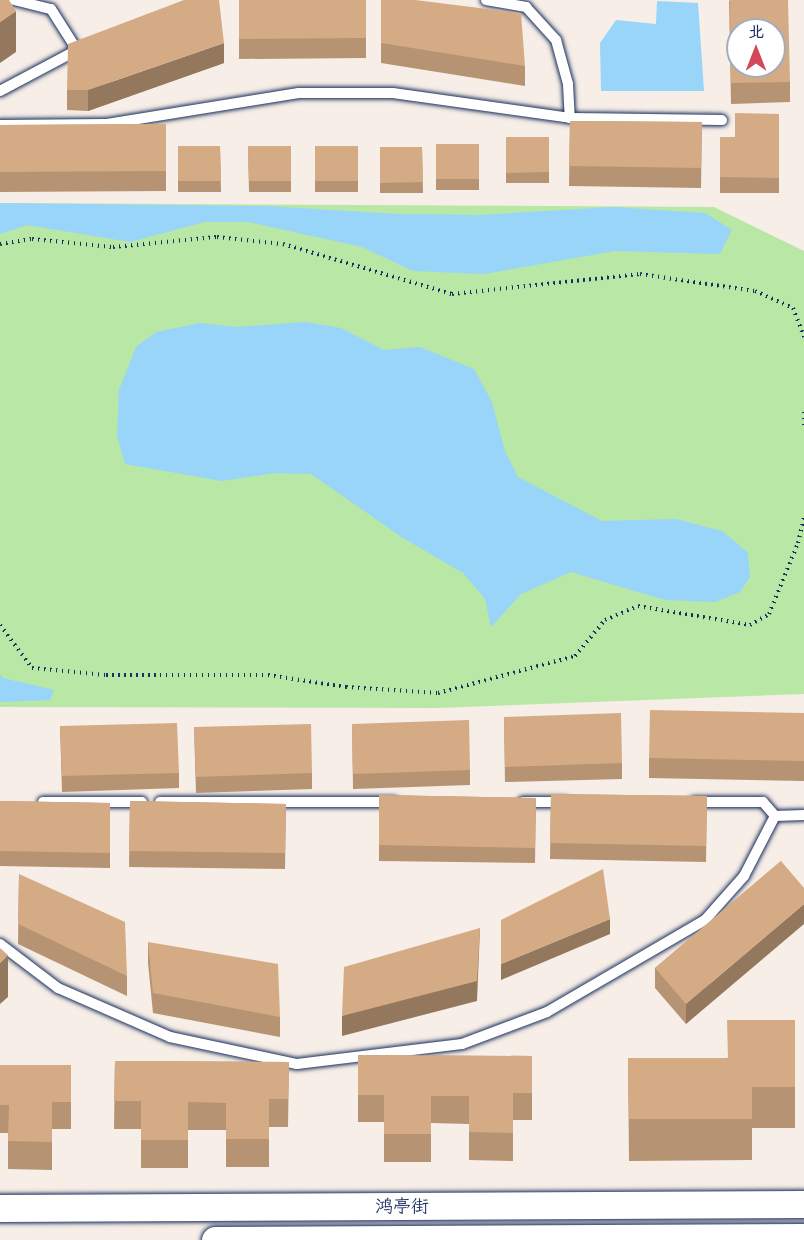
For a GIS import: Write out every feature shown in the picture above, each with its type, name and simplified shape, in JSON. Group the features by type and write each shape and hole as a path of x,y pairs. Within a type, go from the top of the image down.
{"street":[{"name":"鸿亭街","path":"0,1208 804,1204"},
{"name":"鸿亭街","path":"215,1240 804,1237"}],"lane":[{"path":"0,91 82,48 51,9 14,0"},
{"path":"486,0 526,7 556,40 568,84 570,118"},
{"path":"0,125 107,124 299,93 393,93 570,118 722,120"},
{"path":"36,802 405,802"},
{"path":"513,802 572,802"},
{"path":"679,802 763,802 775,816"},
{"path":"775,816 804,815"},
{"path":"0,944 58,988 181,1040 297,1064 462,1044 547,1012 705,920 744,876 775,816"}],"path":[{"path":"0,244 32,239 113,247 217,237 283,244 452,294 640,274 755,291 793,308 804,337"},
{"path":"804,412 804,428"},
{"path":"0,625 32,668 106,675 268,675 346,687 438,693 575,656 604,620 638,606 750,625 769,614 798,543 804,517"}],"green space":[{"path":"0,203 714,207 804,251 804,694 437,708 0,707"}],"water":[{"path":"657,1 698,3 704,91 601,91 600,43 616,20 656,24"},
{"path":"0,203 266,206 397,214 479,215 613,207 705,213 732,230 720,254 615,251 484,274 413,271 362,247 248,222 205,222 130,242 27,225 0,234"},
{"path":"305,322 341,328 384,350 420,347 474,369 492,402 505,451 518,477 602,521 676,519 722,531 748,553 750,577 740,592 715,602 665,600 571,572 521,594 491,627 485,599 463,573 403,538 311,474 275,473 222,481 125,464 117,436 119,390 136,347 156,332 200,323 237,327"},
{"path":"0,675 3,678 54,690 50,700 0,702"}],"building":[{"path":"0,0 9,0 16,11 0,22"},
{"path":"184,0 219,0 224,43 88,90 67,90 68,44"},
{"path":"239,0 366,0 366,38 239,39"},
{"path":"381,0 415,0 521,13 525,66 381,43"},
{"path":"730,0 788,0 790,82 731,83 731,78 786,78 786,18 730,18"},
{"path":"735,113 779,114 779,178 720,177 720,137 735,137"},
{"path":"570,121 702,122 701,168 569,166"},
{"path":"166,124 166,171 0,172 0,125"},
{"path":"506,137 549,137 549,172 506,173"},
{"path":"436,144 479,144 479,179 436,179"},
{"path":"178,146 220,146 221,181 178,181"},
{"path":"248,146 291,146 291,181 249,181"},
{"path":"315,146 358,146 358,181 315,181"},
{"path":"380,147 422,147 423,182 380,183"},
{"path":"650,710 804,713 804,761 649,758"},
{"path":"621,713 622,763 505,767 504,717"},
{"path":"469,720 470,770 353,774 352,724"},
{"path":"177,723 179,773 62,776 60,726"},
{"path":"311,724 312,773 196,777 194,727"},
{"path":"551,794 707,796 706,846 550,843"},
{"path":"379,795 536,798 535,848 379,845"},
{"path":"0,801 110,803 110,853 0,851"},
{"path":"130,801 286,804 285,853 129,851"},
{"path":"781,861 804,888 804,904 686,1004 655,968"},
{"path":"603,869 610,919 501,964 501,920"},
{"path":"19,874 125,922 127,976 18,924"},
{"path":"480,928 477,981 342,1016 344,967"},
{"path":"148,942 278,964 280,1017 153,993"},
{"path":"0,948 8,955 0,963"},
{"path":"727,1020 795,1020 795,1087 752,1087 752,1119 629,1119 628,1058 728,1058"},
{"path":"358,1055 532,1056 532,1093 513,1093 513,1133 469,1132 469,1096 431,1096 431,1134 384,1134 384,1095 358,1095"},
{"path":"115,1061 289,1062 288,1099 269,1099 269,1139 226,1139 226,1103 188,1102 188,1140 141,1140 141,1101 114,1101"},
{"path":"0,1065 71,1065 71,1102 52,1102 52,1142 8,1141 9,1105 0,1105"}]}
